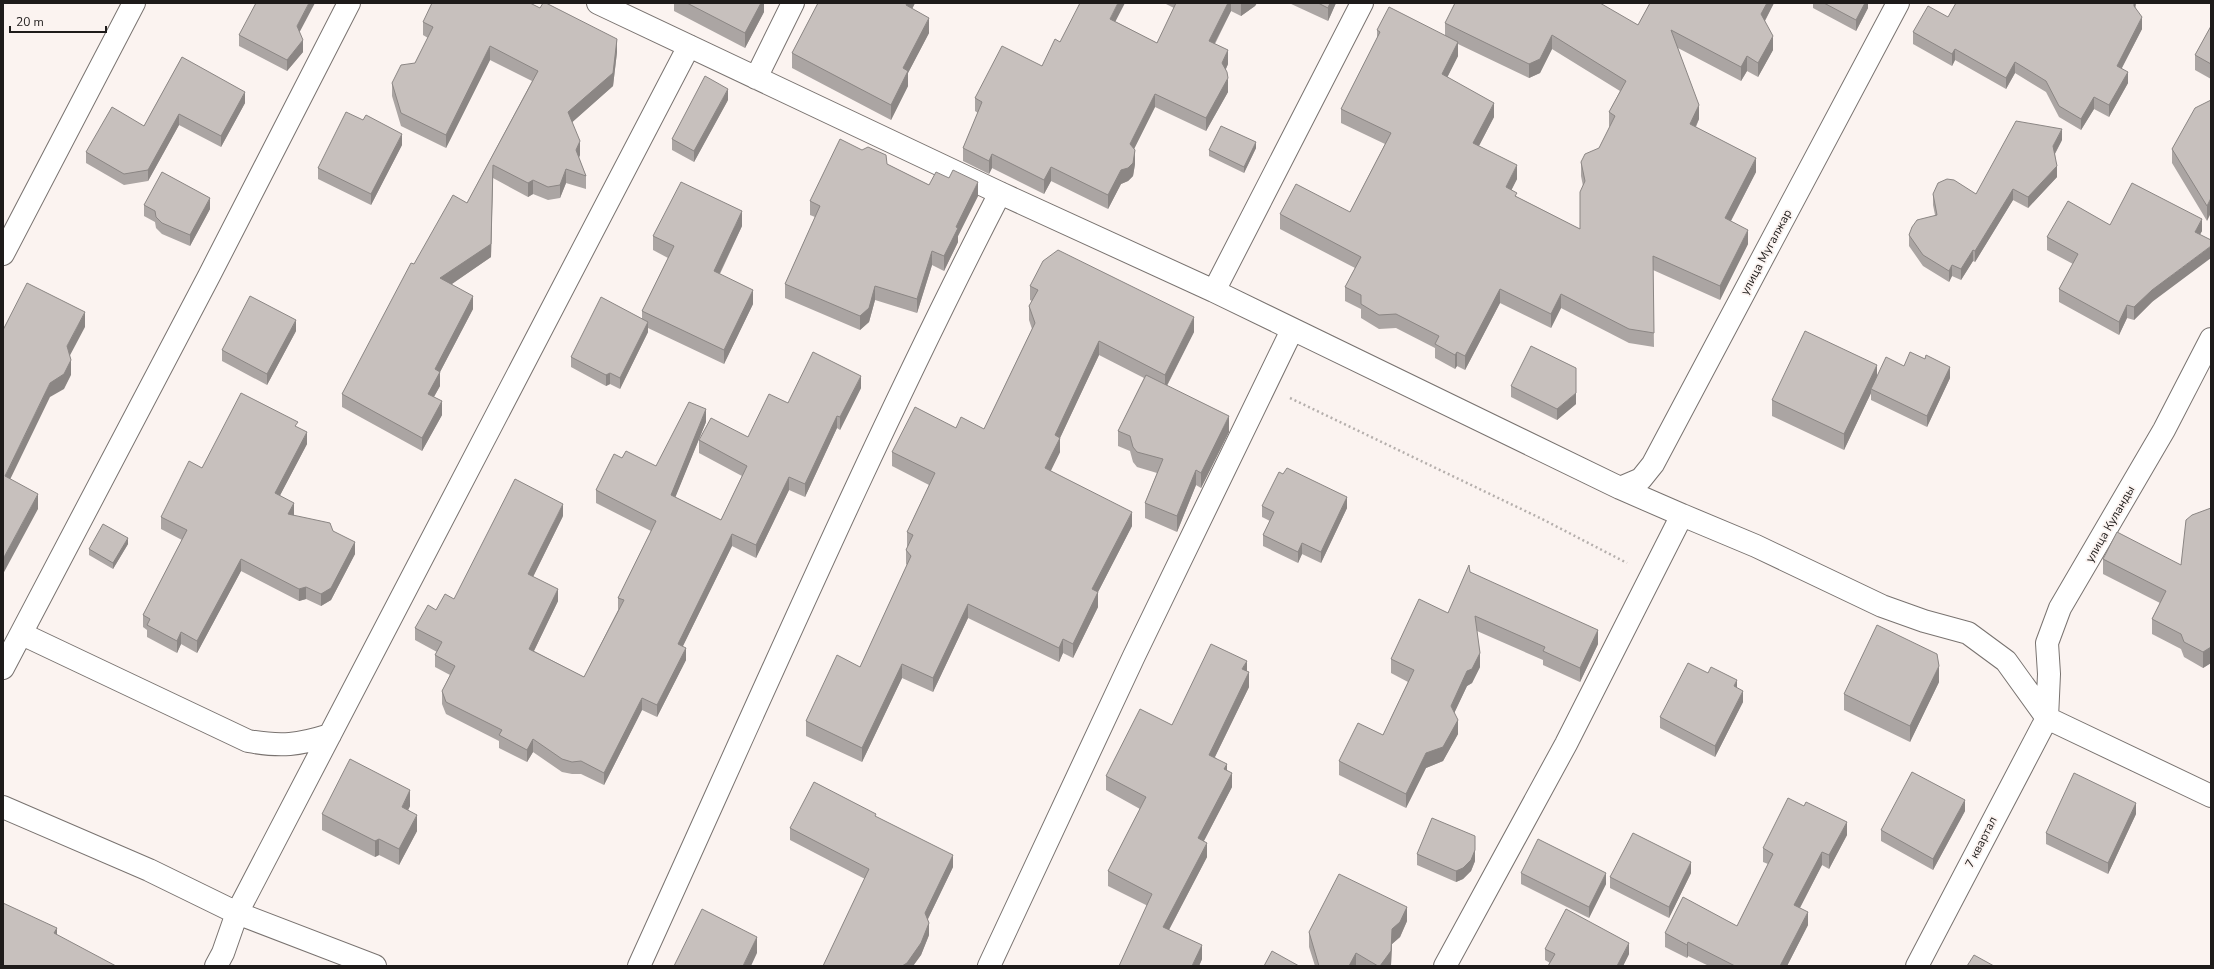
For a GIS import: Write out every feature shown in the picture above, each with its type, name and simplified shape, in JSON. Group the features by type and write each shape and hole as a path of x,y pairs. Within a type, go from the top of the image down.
{"street":[{"path":"3,254 134,3"},
{"path":"3,668 349,3"},
{"path":"598,3 1000,193 1214,291 1620,488 1682,516 1756,546 1882,606 1924,621 1968,633 2006,661 2047,718 2211,796"},
{"path":"756,78 793,3"},
{"path":"1214,291 1362,3"},
{"name":"улица Мугалжар","path":"1620,488 1641,479 1653,464 1898,3"},
{"path":"216,966 224,953 237,913 689,46"},
{"path":"639,966 879,438 950,289 1000,193"},
{"path":"989,966 1027,880 1292,330"},
{"name":"улица Куланды","path":"2047,718 2049,674 2047,643 2060,608 2164,430 2211,339"},
{"path":"1444,966 1566,744 1650,576 1682,516"},
{"path":"22,634 248,741 276,746 290,745 303,744 330,735"},
{"name":"7 квартал","path":"1917,966 2047,718"},
{"path":"3,807 149,870 237,913 376,966"}],"path":[{"path":"1264,386 1581,538 1650,576"}],"building":[{"path":"256,3 309,3 297,26 303,40 287,60 239,35"},
{"path":"432,3 530,3 540,8 543,3 546,3 617,39 613,73 568,112 580,141 576,150 586,176 566,169 560,185 548,187 533,180 528,183 493,165 491,244 440,278 473,296 435,369 440,372 428,394 442,401 422,438 342,394 411,263 414,264 453,195 467,203 538,71 490,46 446,135 401,113 392,83 401,65 415,63 433,27 423,22"},
{"path":"687,3 761,3 745,33"},
{"path":"818,3 907,3 906,5 929,18 903,68 908,71 891,105 792,53"},
{"path":"1080,3 1118,3 1110,19 1157,43 1176,3 1228,3 1209,41 1228,50 1222,63 1227,72 1228,78 1206,118 1155,94 1130,144 1135,150 1133,163 1128,168 1121,170 1108,195 1051,167 1044,180 992,154 989,161 963,148 982,102 975,98 1002,46 1042,66 1055,39 1060,42"},
{"path":"1318,3 1330,3 1328,8"},
{"path":"1455,3 1600,3 1638,25 1650,3 1767,3 1761,14 1773,36 1758,63 1747,56 1741,67 1671,30 1699,105 1690,124 1756,158 1725,218 1748,230 1720,286 1653,256 1654,333 1629,329 1561,294 1551,314 1500,289 1465,356 1457,352 1455,355 1435,344 1439,336 1396,314 1379,315 1361,304 1361,295 1345,287 1361,257 1280,214 1296,184 1350,212 1391,133 1341,109 1380,32 1377,30 1389,7 1458,42 1442,74 1494,103 1473,143 1517,165 1506,187 1517,193 1515,196 1580,229 1580,192 1585,181 1581,162 1585,154 1599,148 1615,116 1609,112 1626,81 1552,35 1540,59 1529,64 1445,23"},
{"path":"1824,3 1865,3 1856,20"},
{"path":"1956,3 2134,3 2134,6 2142,17 2117,66 2128,72 2109,105 2094,97 2081,119 2059,106 2046,81 2015,62 2006,78 1955,49 1952,54 1913,32 1928,6 1948,17"},
{"path":"2211,26 2211,64 2195,55"},
{"path":"182,57 245,92 221,136 179,114 148,170 124,174 86,152 112,107 144,126"},
{"path":"705,76 728,89 694,151 672,139"},
{"path":"2211,100 2211,198 2207,206 2172,149 2195,108"},
{"path":"346,112 363,120 366,115 402,134 371,194 318,168"},
{"path":"2016,121 2062,129 2053,146 2057,166 2028,197 2013,189 1975,251 1973,250 1961,269 1952,265 1949,271 1923,255 1909,235 1912,227 1917,220 1937,215 1933,194 1938,183 1947,179 1954,180 1976,194"},
{"path":"1221,126 1256,142 1244,167 1209,150"},
{"path":"840,139 862,150 868,147 886,155 887,164 929,185 936,172 949,178 953,170 978,182 956,227 958,228 944,256 932,251 917,299 875,286 869,308 860,316 785,284 820,206 810,201"},
{"path":"162,172 210,198 190,235 162,223 156,217 155,211 144,205"},
{"path":"681,182 742,211 714,271 753,290 724,350 642,311 674,246 653,236"},
{"path":"2132,183 2202,219 2195,232 2211,240 2211,246 2152,290 2134,307 2127,305 2119,322 2059,289 2078,254 2047,237 2068,201 2110,225"},
{"path":"1058,250 1194,317 1165,375 1099,341 1055,435 1060,438 1045,468 1132,512 1092,589 1098,592 1073,644 1063,639 1059,648 968,604 933,678 902,664 862,748 806,721 837,655 860,667 911,556 906,550 913,535 907,532 935,473 892,452 915,407 956,428 961,417 984,429 1035,323 1029,306 1038,290 1030,286 1043,261"},
{"path":"27,283 85,312 67,346 71,360 64,374 50,383 5,476 38,494 3,559 3,330"},
{"path":"250,296 296,320 267,374 222,350"},
{"path":"601,297 648,322 620,378 610,373 606,375 571,357"},
{"path":"1805,331 1877,365 1844,434 1772,400"},
{"path":"1531,346 1576,368 1576,393 1557,409 1511,386"},
{"path":"813,352 861,376 840,417 837,416 805,484 789,477 756,545 732,534 678,644 686,648 657,705 642,698 604,773 581,761 572,762 562,759 533,739 527,750 499,735 502,730 446,702 442,691 455,666 435,655 442,642 415,628 428,605 436,610 445,594 454,599 515,479 563,504 528,574 558,589 529,649 584,677 624,600 618,598 656,521 596,490 614,454 622,458 626,451 656,466 689,402 706,409 671,495 721,520 747,466 699,440 711,418 748,437 769,394 788,403"},
{"path":"1910,352 1925,359 1926,355 1950,367 1927,416 1871,389 1886,357 1904,366"},
{"path":"1146,375 1229,416 1201,473 1196,470 1177,516 1145,503 1163,459 1137,452 1133,447 1130,436 1118,431"},
{"path":"241,393 298,422 295,426 307,432 275,493 294,503 288,514 330,523 333,531 355,542 331,588 321,594 306,587 299,589 241,559 197,641 181,632 177,641 147,625 150,619 143,615 187,530 161,517 189,461 202,468"},
{"path":"1287,468 1347,497 1321,552 1302,543 1298,552 1263,535 1274,512 1262,506 1279,472 1283,474"},
{"path":"2211,508 2211,647 2203,652 2184,642 2181,634 2152,619 2166,591 2103,559 2117,532 2181,565 2186,520 2192,515"},
{"path":"103,524 128,538 113,563 89,549"},
{"path":"1469,565 1470,572 1598,630 1580,668 1543,651 1545,647 1475,616 1480,653 1472,669 1467,671 1451,706 1458,720 1443,747 1426,753 1406,794 1339,761 1358,723 1383,735 1414,670 1391,659 1419,599 1448,613"},
{"path":"1877,625 1937,654 1939,666 1910,726 1844,694"},
{"path":"1211,644 1247,661 1242,669 1249,672 1209,755 1227,764 1224,769 1232,773 1198,838 1207,843 1163,927 1202,945 1192,966 1119,966 1152,894 1108,871 1146,797 1106,776 1140,709 1172,725"},
{"path":"1688,663 1708,673 1711,667 1737,680 1734,686 1743,691 1715,746 1660,717"},
{"path":"350,759 410,790 402,807 417,815 399,849 379,839 375,841 322,814"},
{"path":"1912,772 1965,800 1933,859 1881,830"},
{"path":"2074,773 2136,803 2108,863 2046,833"},
{"path":"814,782 876,814 875,816 953,855 925,913 929,923 921,943 907,963 902,966 823,966 869,869 790,828"},
{"path":"1788,798 1804,806 1806,802 1847,822 1829,855 1822,852 1794,905 1808,912 1780,966 1735,966 1688,942 1687,945 1665,933 1683,897 1737,926 1773,854 1763,848"},
{"path":"1432,818 1475,836 1475,850 1471,860 1463,868 1456,871 1417,854"},
{"path":"1633,833 1691,862 1669,907 1610,877"},
{"path":"1538,839 1606,873 1589,907 1521,873"},
{"path":"1339,874 1407,907 1400,922 1392,929 1391,951 1380,966 1356,953 1349,966 1319,966 1309,932"},
{"path":"3,903 57,928 54,933 116,966 3,966"},
{"path":"702,909 757,937 743,966 674,966"},
{"path":"1566,909 1629,943 1617,966 1548,966 1555,954 1545,949"},
{"path":"1272,951 1299,966 1264,966"},
{"path":"1974,955 1994,966 1967,966"}]}
